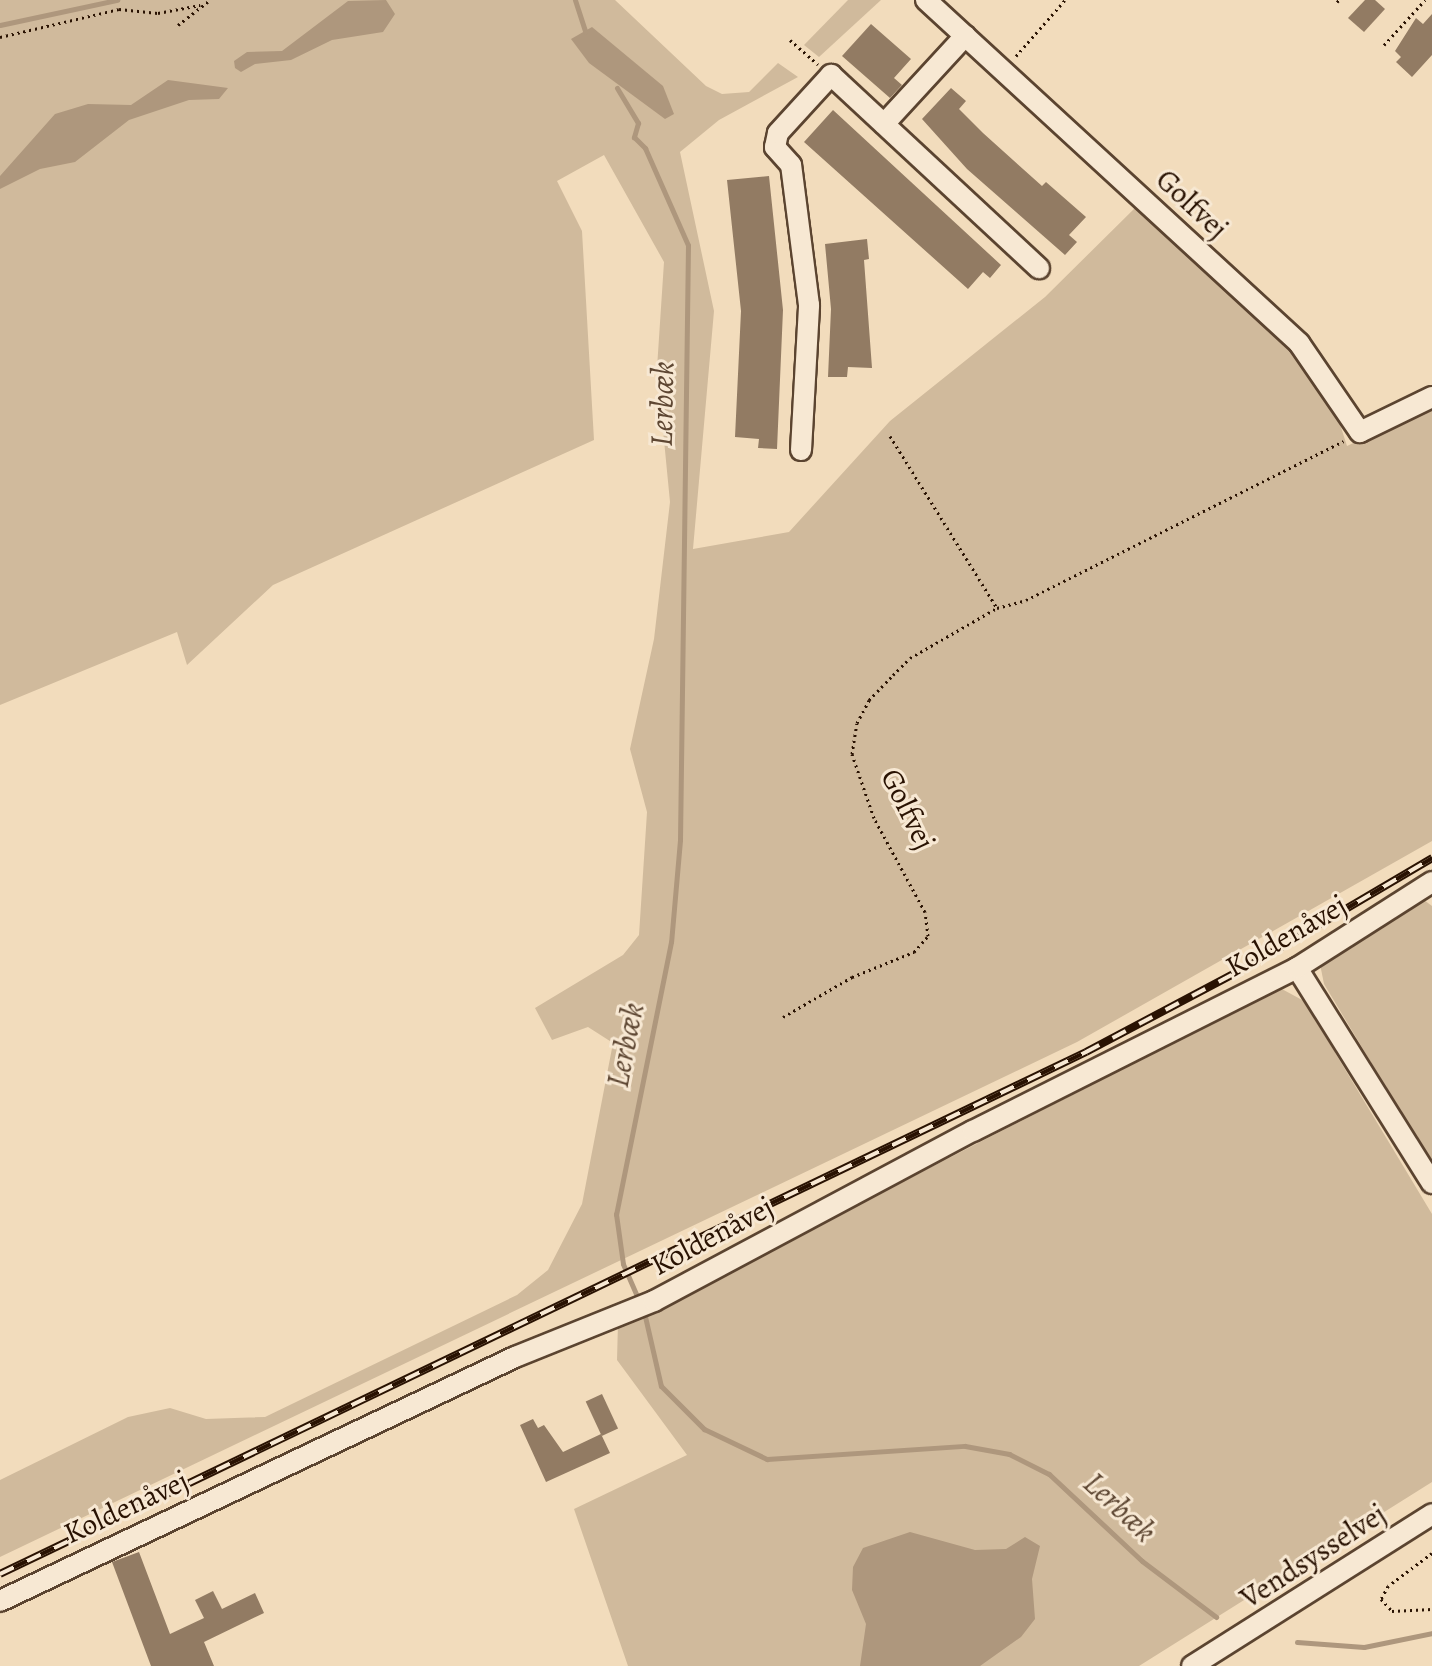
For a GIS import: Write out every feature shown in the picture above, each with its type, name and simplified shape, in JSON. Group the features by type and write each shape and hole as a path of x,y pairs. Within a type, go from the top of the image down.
{"street":[{"name":"Golfvej","path":"926,0 1299,343 1360,432"},
{"path":"884,124 965,36"},
{"path":"801,450 809,305 791,165 775,147 778,133 831,75 1039,268"},
{"path":"1360,432 1432,397"},
{"name":"Koldenåvej","path":"0,1601 515,1357 654,1301 973,1131 1297,968 1432,882"},
{"path":"1297,968 1432,1183"},
{"name":"Vendsysselvej","path":"1203,1666 1432,1514"},
{"name":"Vendsysselvej","path":"1192,1666 1226,1648"}],"path":[{"path":"178,25 210,0"},
{"path":"1003,70 1065,0"},
{"path":"1384,45 1425,0"},
{"path":"0,37 119,9 158,13 200,5"},
{"path":"790,40 831,75"},
{"name":"Golfvej","path":"783,1017 852,977 914,952 928,936 925,912 859,784 852,754 857,723 869,700 910,658 997,608 1026,600 1360,432"},
{"path":"890,436 997,608"},
{"path":"1432,1553 1388,1586 1381,1599 1392,1611 1432,1609"}],"shaded area":[{"path":"0,0 615,0 706,86 722,94 749,92 778,63 798,77 719,120 680,152 714,311 693,549 789,532 890,421 1045,297 1137,206 1293,348 1337,415 1347,446 1432,406 1432,841 1077,1042 0,1557 0,1480 128,1417 170,1408 206,1419 265,1417 517,1295 548,1270 582,1204 613,1043 588,1027 552,1040 535,1008 623,955 639,935 647,812 630,749 654,639 670,502 657,368 664,262 604,155 557,181 582,231 594,440 273,585 187,665 177,632 0,705"},
{"path":"386,0 395,14 383,32 332,40 291,60 255,64 241,72 235,68 234,61 247,52 282,51 348,1"},
{"path":"848,0 881,0 819,57 804,45"},
{"path":"592,27 663,86 674,114 665,119 589,63 571,39"},
{"path":"168,80 228,88 219,99 189,100 129,120 75,162 40,169 0,189 0,176 55,114 88,104 131,105"},
{"path":"1424,900 1432,906 1432,1164 1324,984 1320,964"},
{"path":"1280,988 1304,1001 1432,1214 1432,1482 1139,1666 628,1666 574,1509 687,1455 617,1360 618,1323 663,1305"},
{"path":"910,1532 975,1550 1006,1549 1025,1537 1040,1546 1032,1579 1035,1619 1021,1637 980,1666 860,1666 866,1624 852,1590 853,1567 863,1548"}],"building":[{"path":"1365,0 1375,0 1385,9 1364,32 1348,18"},
{"path":"1432,14 1432,55 1412,77 1396,62 1401,57 1395,51 1416,18 1423,24"},
{"path":"871,24 911,59 894,78 902,85 890,98 842,56"},
{"path":"951,88 966,101 959,109 983,133 1042,186 1046,182 1086,217 1069,235 1077,242 1065,255 967,169 922,119"},
{"path":"833,110 1001,265 990,278 983,272 968,289 804,142"},
{"path":"769,176 783,310 777,449 758,448 759,439 735,437 741,311 727,180"},
{"path":"867,239 869,259 864,260 872,368 848,367 847,377 828,377 831,309 825,244"},
{"path":"602,1394 618,1428 602,1436 586,1402"},
{"path":"533,1419 538,1428 544,1425 563,1452 601,1434 610,1453 546,1482 520,1425"},
{"path":"139,1552 170,1634 204,1618 195,1600 213,1591 222,1609 255,1593 264,1613 204,1642 214,1666 151,1666 112,1562"}],"waterway":[{"path":"0,25 117,0"},
{"name":"Lerbæk","path":"575,0 585,31"},
{"name":"Lerbæk","path":"617,88 638,123 634,137 645,148 688,245 680,840 671,942 616,1214 623,1264 640,1303"},
{"name":"Lerbæk","path":"644,1312 661,1386 704,1429 767,1459 965,1446 1009,1454 1049,1474 1142,1561 1216,1617"},
{"path":"1297,1642 1364,1647 1432,1633"}],"railway":[{"path":"0,1574 1086,1052 1254,963 1432,858"}]}
